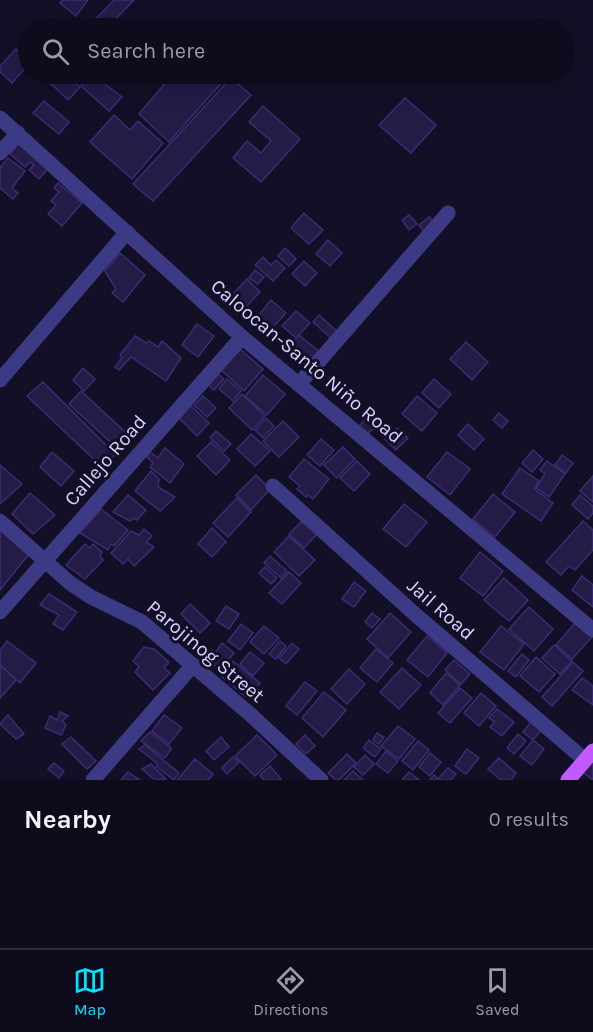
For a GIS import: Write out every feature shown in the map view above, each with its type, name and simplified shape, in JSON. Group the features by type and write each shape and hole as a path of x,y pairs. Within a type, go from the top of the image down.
{"main road":[{"path":"568,780 589,755"}],"street":[{"name":"Caloocan-Santo Niño Road","path":"0,118 243,337 593,630"},
{"path":"0,153 18,133"},
{"path":"299,384 448,213"},
{"path":"0,380 127,232"},
{"name":"Callejo Road","path":"0,612 243,337"},
{"name":"Jail Road","path":"273,486 417,616 589,755"},
{"name":"Parojinog Street","path":"0,521 70,583 91,597 142,622 321,780"},
{"path":"93,780 193,665"}],"building":[{"path":"63,0 88,0 76,16 60,3"},
{"path":"114,0 134,0 117,18 97,18"},
{"path":"16,49 18,51 18,76 12,83 0,72 0,66"},
{"path":"51,84 77,84 80,87 68,100"},
{"path":"83,84 105,84 122,97 109,111 81,86"},
{"path":"164,84 221,84 169,142 139,114"},
{"path":"225,84 238,84 251,95 153,201 133,184"},
{"path":"405,98 436,125 411,153 379,125"},
{"path":"44,101 69,122 59,134 33,113"},
{"path":"263,106 300,139 261,182 233,158 247,141 261,153 271,141 249,122"},
{"path":"114,115 130,130 138,121 163,143 132,179 90,142"},
{"path":"21,141 50,166 39,179 29,170 34,165 30,162 25,167 10,154"},
{"path":"8,158 25,171 12,188 18,193 13,199 0,188 0,168"},
{"path":"58,183 82,203 62,226 48,214 56,205 51,201 59,192 54,188"},
{"path":"304,213 323,230 309,244 291,228"},
{"path":"409,215 417,224 409,230 402,220"},
{"path":"429,217 436,225 426,234 419,225"},
{"path":"328,240 342,253 330,266 316,254"},
{"path":"285,248 296,259 289,266 278,256"},
{"path":"120,253 145,275 123,302 112,293 116,289 105,271"},
{"path":"263,257 271,265 276,260 285,268 273,281 255,265"},
{"path":"304,261 317,273 305,286 292,274"},
{"path":"255,270 264,277 258,284 249,278"},
{"path":"247,279 260,292 245,308 232,295"},
{"path":"271,300 286,313 272,328 258,316"},
{"path":"296,311 310,323 296,338 282,326"},
{"path":"319,315 340,334 334,341 313,322"},
{"path":"197,324 214,336 198,357 182,345"},
{"path":"299,335 321,353 308,368 286,349"},
{"path":"135,336 158,347 162,341 181,358 166,381 131,357 119,370 115,367 122,358 120,355"},
{"path":"466,342 488,362 472,380 450,359"},
{"path":"240,349 263,369 244,391 221,370"},
{"path":"83,368 95,379 84,391 73,380"},
{"path":"217,373 224,379 214,390 207,384"},
{"path":"263,375 285,394 267,415 245,396"},
{"path":"227,379 241,391 233,401 219,389"},
{"path":"434,379 451,394 439,408 422,393"},
{"path":"43,382 115,454 103,468 27,396"},
{"path":"81,391 133,439 121,452 69,404"},
{"path":"242,394 265,416 252,430 229,408"},
{"path":"203,396 216,408 207,417 194,405"},
{"path":"417,396 437,413 422,431 402,414"},
{"path":"190,405 209,423 197,436 178,417"},
{"path":"499,413 508,421 502,428 493,420"},
{"path":"368,417 377,424 367,435 359,426"},
{"path":"266,418 274,426 263,438 255,430"},
{"path":"283,421 299,437 279,457 263,441"},
{"path":"468,424 484,439 474,450 458,435"},
{"path":"397,428 408,438 396,450 385,439"},
{"path":"216,431 231,444 224,451 210,438"},
{"path":"251,434 270,451 255,466 237,449"},
{"path":"321,439 334,450 320,466 307,455"},
{"path":"211,442 230,460 216,475 197,456"},
{"path":"343,447 355,459 337,478 324,465"},
{"path":"165,448 184,464 170,483 150,467 153,463 147,457 150,452 158,458"},
{"path":"533,450 543,459 532,472 522,463"},
{"path":"52,452 74,471 61,486 40,467"},
{"path":"447,452 470,469 450,495 427,477"},
{"path":"562,455 573,463 566,473 555,465"},
{"path":"304,459 329,479 313,499 308,495 306,497 297,489 300,486 289,477"},
{"path":"357,461 370,474 354,491 340,478"},
{"path":"547,461 565,474 549,497 536,488 545,474 540,470"},
{"path":"0,465 22,484 0,504"},
{"path":"520,468 539,481 534,489 553,503 541,521 502,494"},
{"path":"151,471 159,479 158,487 175,497 160,511 135,491"},
{"path":"256,475 270,489 251,510 236,495"},
{"path":"593,476 593,502 580,491"},
{"path":"30,493 55,515 33,534 12,514"},
{"path":"493,494 515,512 495,537 473,519"},
{"path":"128,495 146,510 137,520 133,518 130,521 113,512"},
{"path":"580,495 593,506 593,513 588,519 572,505"},
{"path":"237,498 251,512 228,537 213,523"},
{"path":"404,504 427,522 406,547 383,529"},
{"path":"101,509 128,530 114,546 111,544 108,550 80,533"},
{"path":"303,520 318,533 304,548 289,534"},
{"path":"583,521 593,530 593,550 575,570 569,566 561,575 546,562"},
{"path":"0,528 29,554 0,590"},
{"path":"212,528 226,542 212,557 198,544"},
{"path":"144,529 152,536 146,542 154,547 134,566 128,559 123,564 111,553 131,531 139,535"},
{"path":"289,536 315,560 299,576 274,552"},
{"path":"85,544 90,548 93,544 102,552 100,556 103,560 85,579 66,565"},
{"path":"480,552 503,571 483,596 460,578"},
{"path":"270,556 287,571 281,578 264,563"},
{"path":"265,567 277,578 271,584 259,573"},
{"path":"289,572 301,583 282,604 269,593"},
{"path":"582,576 593,585 593,607 572,590"},
{"path":"504,578 528,600 509,621 484,600"},
{"path":"354,582 366,591 354,607 342,599"},
{"path":"49,594 77,612 63,630 53,624 59,615 40,605"},
{"path":"190,604 210,623 200,633 181,614"},
{"path":"226,606 239,614 229,629 216,621"},
{"path":"529,607 553,629 534,651 509,629"},
{"path":"372,613 380,619 372,628 365,622"},
{"path":"390,613 411,632 388,658 367,639"},
{"path":"575,623 592,637 572,659 556,645"},
{"path":"241,624 253,633 240,650 228,641"},
{"path":"264,626 279,638 264,654 250,642"},
{"path":"501,626 524,644 504,670 480,652"},
{"path":"427,636 447,653 428,677 407,660"},
{"path":"7,641 36,663 20,683 0,665 0,651"},
{"path":"280,641 286,646 276,659 269,654"},
{"path":"222,643 234,653 220,670 209,661"},
{"path":"292,643 299,649 286,664 279,658"},
{"path":"554,645 572,661 560,674 542,658"},
{"path":"144,647 154,649 169,662 164,668 170,673 153,690 135,672 139,667 133,661"},
{"path":"376,649 393,663 377,682 360,668"},
{"path":"250,652 264,663 253,676 240,664"},
{"path":"522,654 529,660 516,677 508,671"},
{"path":"536,657 555,674 539,692 520,676"},
{"path":"454,660 470,674 461,684 445,670"},
{"path":"233,661 260,683 247,698 221,676"},
{"path":"573,662 583,671 552,706 542,697"},
{"path":"0,665 16,680 0,698"},
{"path":"402,668 421,685 399,709 380,692"},
{"path":"349,669 365,684 347,704 331,689"},
{"path":"446,673 460,685 443,705 430,693"},
{"path":"582,678 593,686 593,705 572,690"},
{"path":"305,682 317,691 297,715 286,706"},
{"path":"460,688 472,698 450,723 438,713"},
{"path":"324,692 346,710 323,737 302,718"},
{"path":"481,693 496,706 479,726 464,713"},
{"path":"497,709 514,722 502,736 490,727 495,722 489,718"},
{"path":"60,712 68,716 62,721 66,725 61,735 45,728 50,716 57,720"},
{"path":"8,715 24,734 16,739 0,724"},
{"path":"164,715 182,728 169,744 152,731"},
{"path":"533,719 544,727 533,740 523,732"},
{"path":"398,726 415,739 399,759 381,746"},
{"path":"150,732 170,747 165,758 141,741"},
{"path":"377,733 384,737 379,744 373,740"},
{"path":"518,734 526,741 514,754 507,748"},
{"path":"257,735 277,755 255,776 235,756"},
{"path":"305,735 315,746 306,754 296,744"},
{"path":"71,737 96,761 87,769 62,744"},
{"path":"221,737 229,747 214,760 206,751"},
{"path":"369,740 381,749 375,757 363,748"},
{"path":"533,740 544,749 532,765 520,756"},
{"path":"418,741 429,750 413,770 402,761"},
{"path":"145,745 179,773 174,780 139,749"},
{"path":"467,749 479,758 466,774 455,766"},
{"path":"386,751 398,761 388,773 376,764"},
{"path":"430,753 441,762 430,776 419,767"},
{"path":"347,754 356,763 339,780 336,780 328,773"},
{"path":"365,755 374,764 363,775 354,767"},
{"path":"233,757 239,762 227,774 222,768"},
{"path":"593,757 593,780 580,770"},
{"path":"499,758 516,773 511,780 501,780 488,769"},
{"path":"195,759 213,774 208,780 177,780"},
{"path":"54,763 64,771 59,778 48,769"},
{"path":"151,764 166,779 155,780 142,769"},
{"path":"270,766 281,779 264,780 260,775"},
{"path":"448,768 456,774 451,780 430,780 434,775 438,779"},
{"path":"353,771 363,780 344,780"},
{"path":"128,772 140,780 121,780"},
{"path":"409,772 419,780 402,780"}]}
